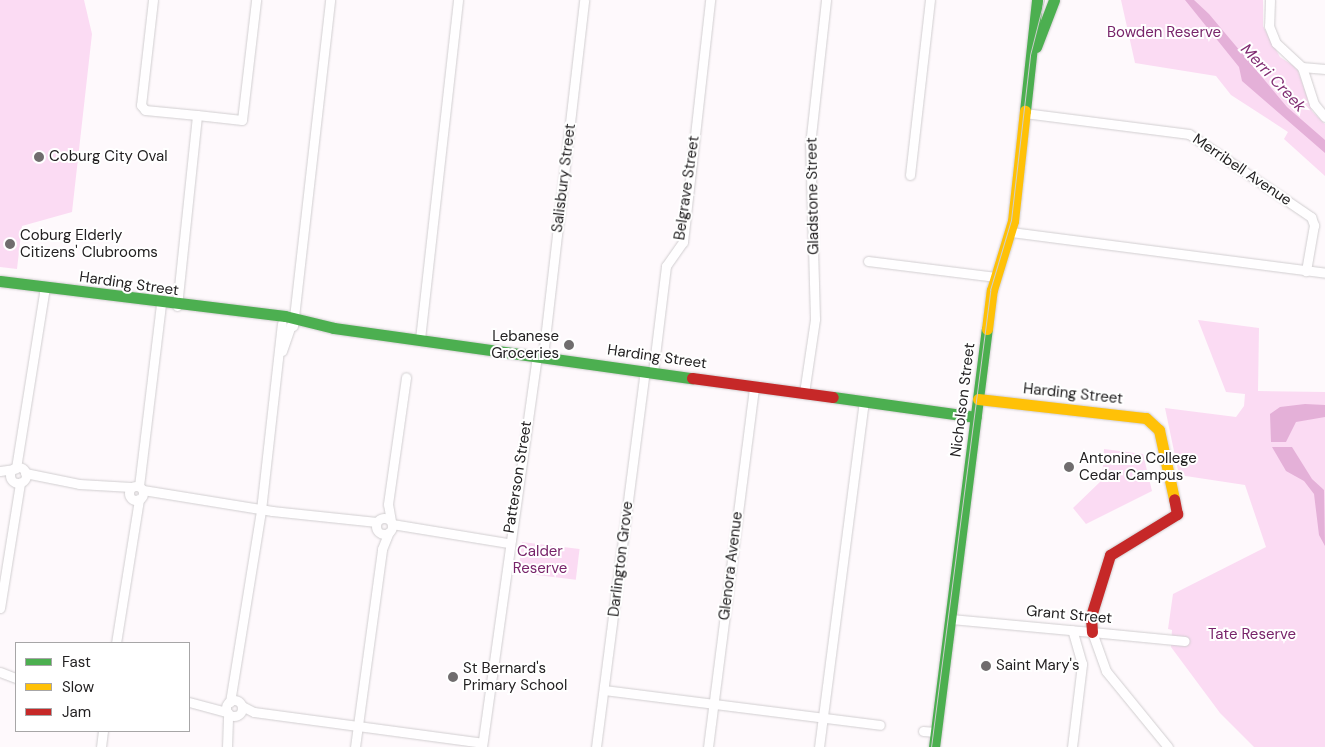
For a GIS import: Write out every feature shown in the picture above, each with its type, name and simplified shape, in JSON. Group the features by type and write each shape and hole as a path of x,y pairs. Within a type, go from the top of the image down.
{"street":[{"path":"153,0 141,105 145,110 242,120 256,0"},
{"path":"227,747 234,709 235,685 282,351 290,323 330,0"},
{"path":"420,339 458,0"},
{"name":"Salisbury Street","path":"540,356 584,0"},
{"name":"Belgrave Street","path":"649,371 666,266 683,242 710,0"},
{"name":"Gladstone Street","path":"804,393 815,312 810,145 826,0"},
{"path":"910,175 930,0"},
{"name":"Nicholson Street","path":"934,747 978,399 996,277 1011,232 1032,59 1037,0"},
{"name":"Nicholson Street","path":"1032,59 1054,0"},
{"path":"1270,0 1269,26 1276,43 1302,67 1314,104 1325,117"},
{"path":"1302,67 1325,70"},
{"name":"Merribell Avenue","path":"1025,113 1189,134 1310,217 1314,225 1306,271"},
{"path":"178,306 197,115"},
{"path":"1011,232 1325,273"},
{"path":"868,261 996,277"},
{"name":"Harding Street","path":"0,281 254,316 290,323 420,339 976,417"},
{"path":"0,608 16,496 16,480 20,470 45,287"},
{"path":"116,642 162,303"},
{"name":"Patterson Street","path":"482,745 508,543 540,356"},
{"name":"Darlington Grove","path":"596,747 649,371"},
{"path":"355,747 382,550 391,527 388,504 406,377"},
{"name":"Glenora Avenue","path":"708,747 754,386"},
{"name":"Harding Street","path":"978,399 1146,418 1159,430 1177,514 1110,555 1090,632"},
{"path":"819,747 864,401"},
{"path":"16,480 20,470"},
{"path":"0,472 20,470 43,479"},
{"path":"0,472 16,480 43,479 508,543"},
{"path":"382,550 377,526 388,504"},
{"path":"377,526 391,527"},
{"name":"Grant Street","path":"950,619 1185,641"},
{"path":"1072,630 1082,664 1072,747"},
{"path":"1090,632 1106,671 1168,747"},
{"path":"0,672 15,678"},
{"path":"0,679 15,678"},
{"path":"604,690 880,725"},
{"path":"190,702 482,745"},
{"path":"924,731 936,732"},
{"path":"101,747 103,732"}],"green space":[{"name":"Coburg City Oval","path":"0,0 84,0 92,34 72,212 22,226 17,269 0,267"},
{"name":"Bowden Reserve","path":"1121,0 1263,0 1263,26 1280,57 1297,68 1312,111 1325,124 1325,176 1284,139 1288,132 1231,95 1216,76 1135,63"},
{"name":"Tate Reserve","path":"1198,320 1259,328 1258,391 1325,392 1325,747 1254,747 1220,713 1171,647 1172,630 1168,629 1173,594 1266,547 1245,485 1179,475 1165,408 1236,417 1244,406 1245,394 1226,392"},
{"path":"1104,449 1143,454 1152,491 1086,524 1073,508 1102,480"},
{"name":"Calder Reserve","path":"522,542 580,549 576,580 518,573"}],"shaded area":[{"path":"1185,0 1194,0 1209,14 1287,107 1325,140 1325,153 1242,81 1239,67"},
{"path":"1305,404 1325,405 1325,417 1296,422 1286,442 1271,442 1270,414 1280,407"},
{"path":"1272,447 1292,447 1312,479 1324,490 1325,546 1319,535 1314,494 1304,481 1286,471"}],"tram line":[{"path":"931,747 990,290 1011,220 1030,55 1044,0"}],"traffic: fast":[{"path":"1025,111 1037,0"},
{"path":"1036,47 1054,0"},
{"path":"0,281 285,316 334,328 692,378"},
{"path":"934,747 987,329"},
{"path":"833,397 976,417"}],"traffic: slow":[{"path":"987,329 992,290 1013,221 1025,111"},
{"path":"978,399 1146,418 1159,430 1174,499"}],"traffic: jam":[{"path":"692,378 833,397"},
{"path":"1092,632 1091,616 1110,555 1177,514 1174,499"}],"place":[{"name":"Coburg City Oval","path":"39,157"},
{"name":"Coburg Elderly Citizens' Clubrooms","path":"10,244"},
{"name":"Lebanese Groceries","path":"569,345"},
{"name":"Antonine College Cedar Campus","path":"1069,467"},
{"name":"Saint Mary's","path":"986,666"},
{"name":"St Bernard's Primary School","path":"453,677"}],"water label":[{"name":"Merri Creek","path":"1273,78"}]}
